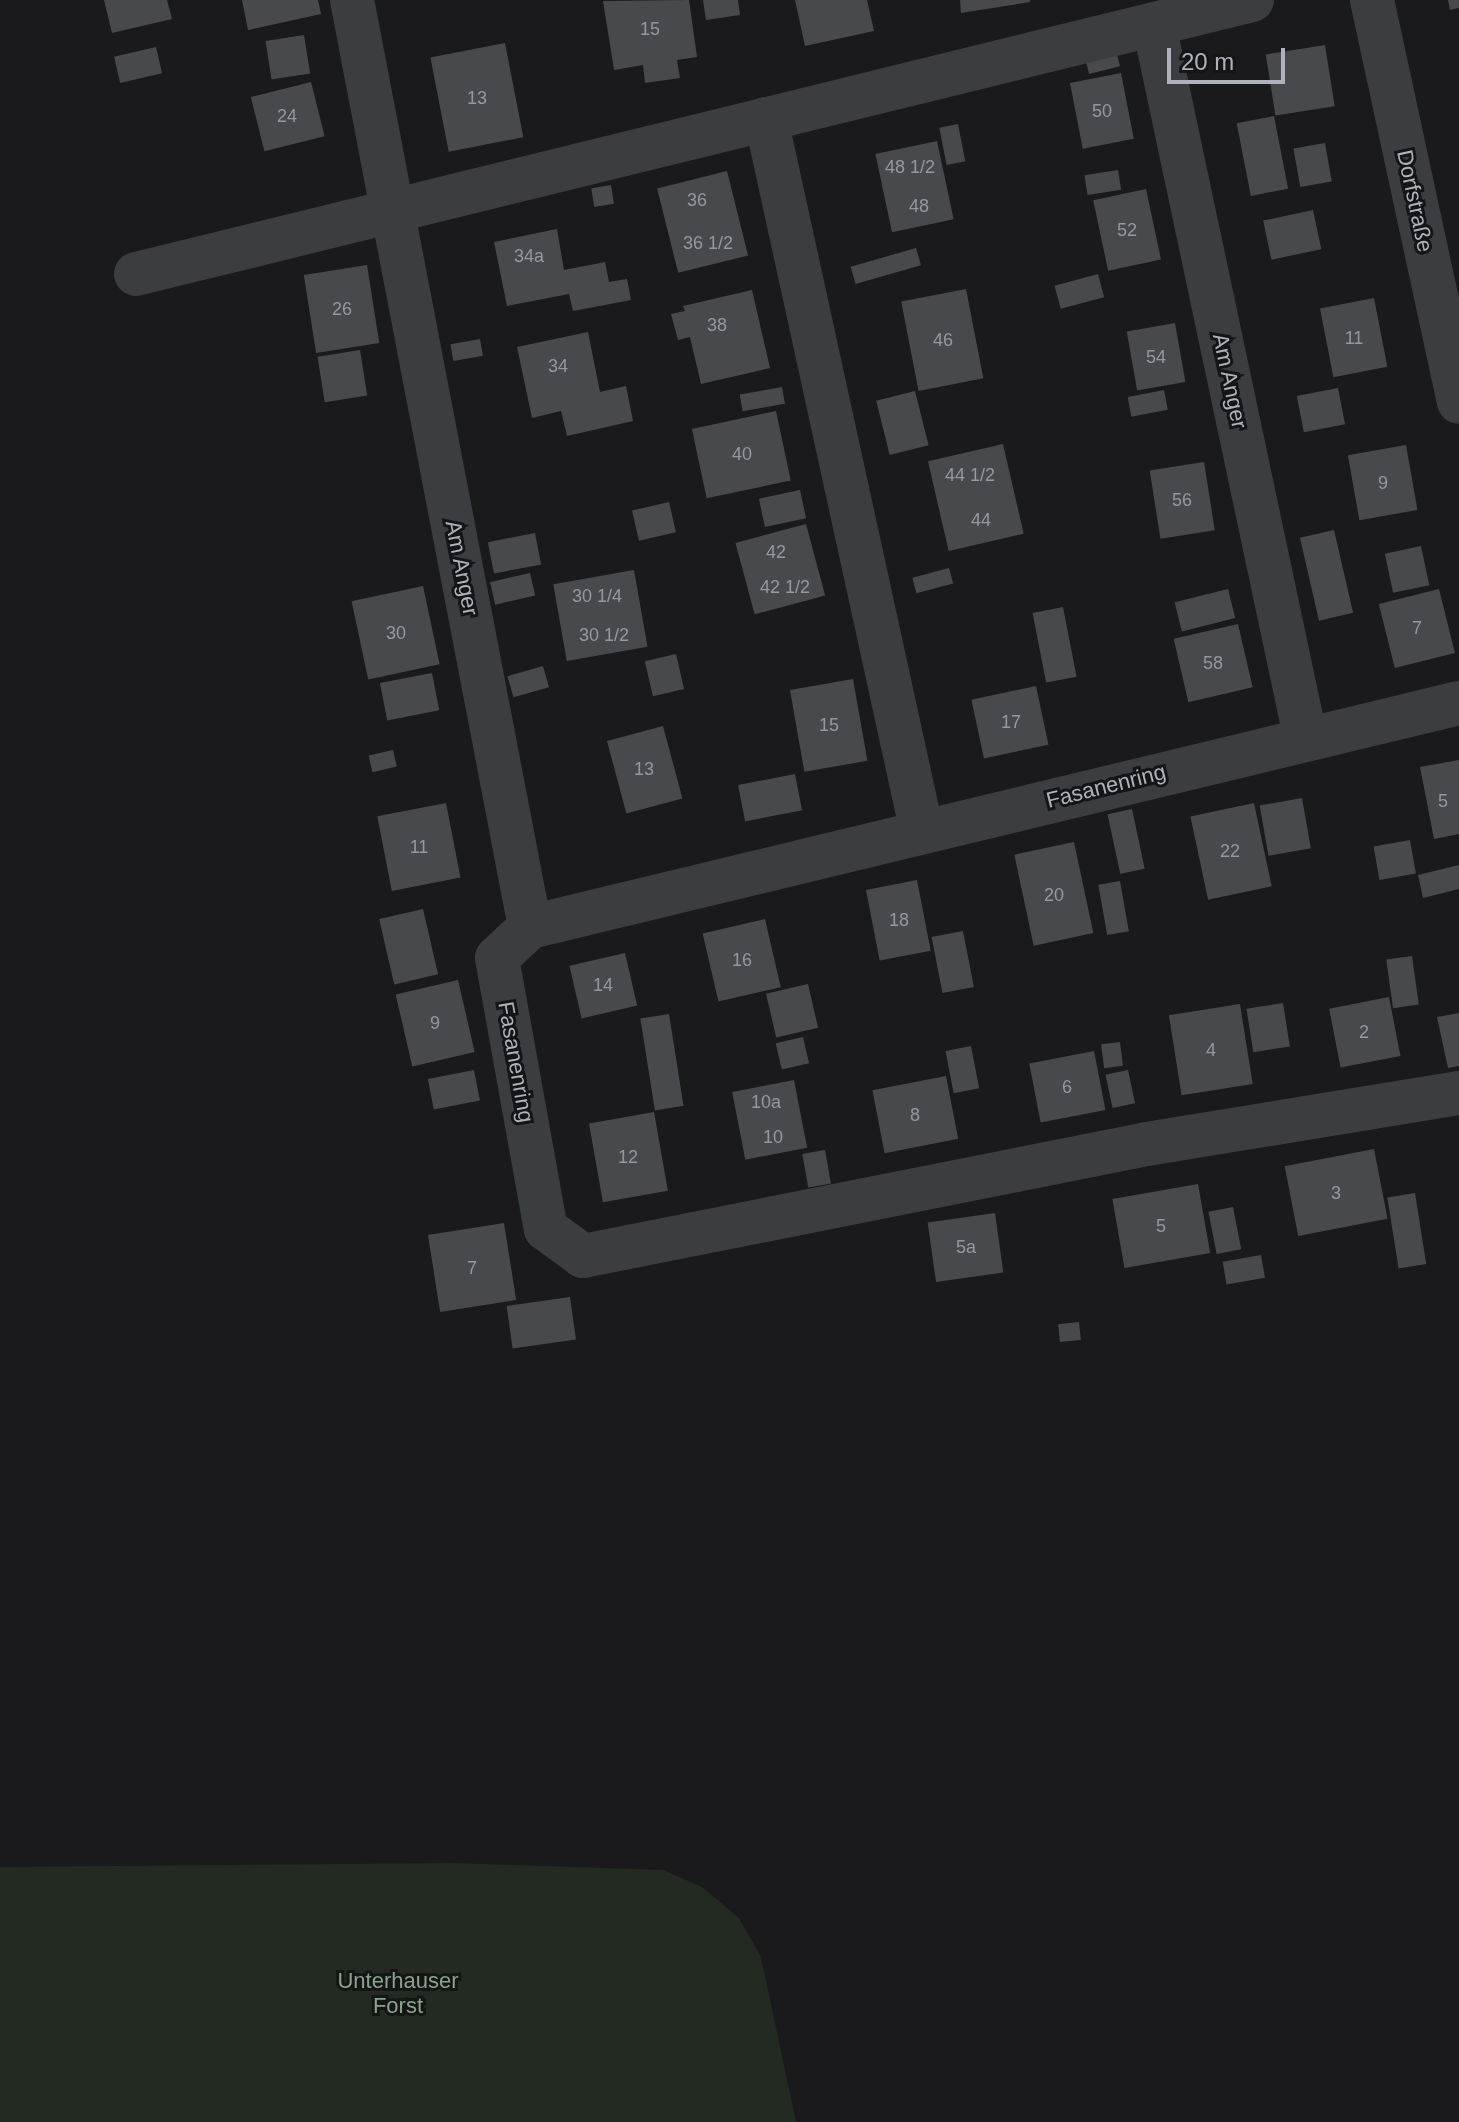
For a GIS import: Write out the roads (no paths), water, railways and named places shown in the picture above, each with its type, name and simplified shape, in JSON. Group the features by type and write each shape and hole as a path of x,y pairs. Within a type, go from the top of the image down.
{"street":[{"name":"Am Anger","path":"352,0 530,927"},
{"path":"136,274 393,208 1252,0"},
{"name":"Dorfstraße","path":"1372,0 1459,402"},
{"name":"Am Anger","path":"1154,25 1305,736"},
{"path":"766,119 922,832"},
{"name":"Fasanenring","path":"1459,703 1305,736 530,927 497,958 546,1229 583,1256 1147,1144 1459,1093"}],"park label":[{"name":"Unterhauser Forst","path":"398,1992"}]}
